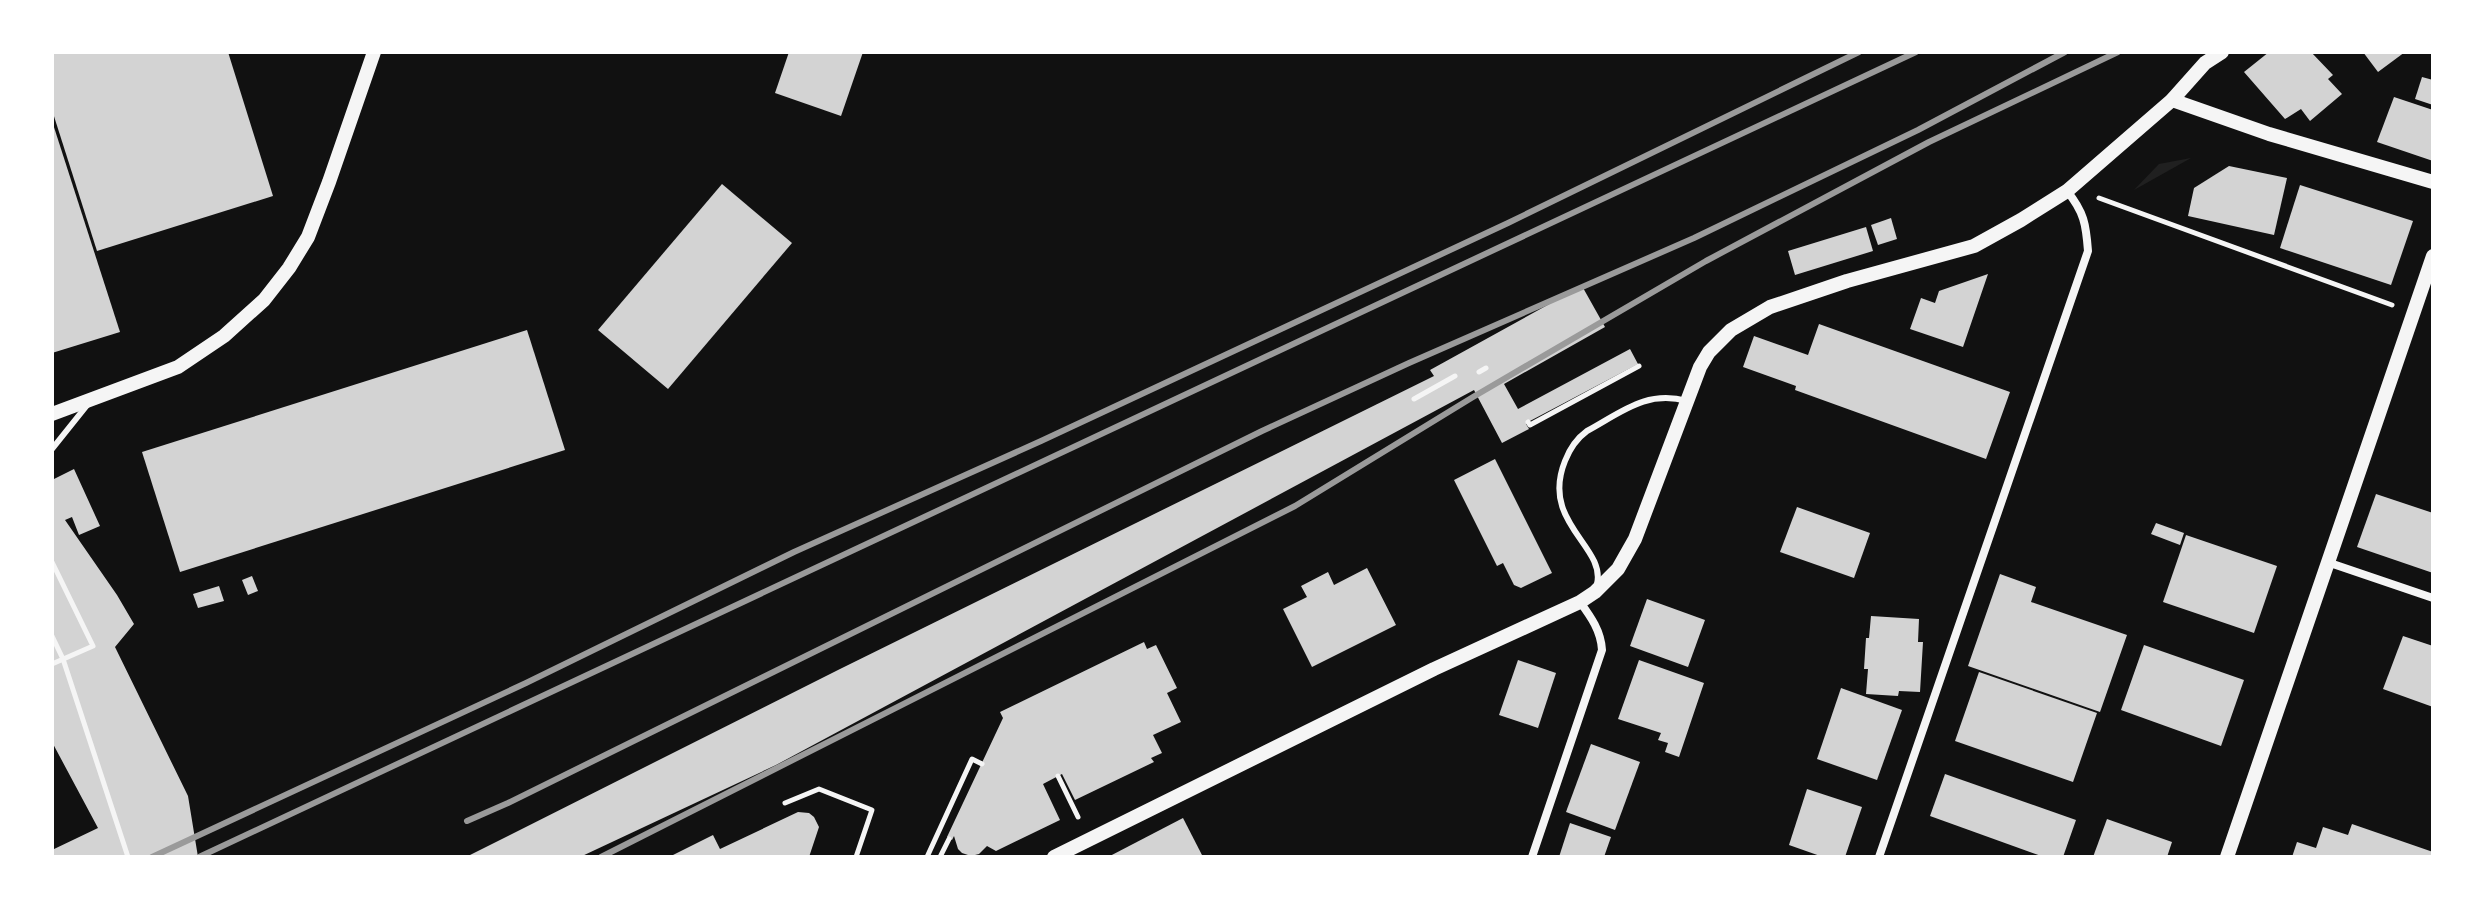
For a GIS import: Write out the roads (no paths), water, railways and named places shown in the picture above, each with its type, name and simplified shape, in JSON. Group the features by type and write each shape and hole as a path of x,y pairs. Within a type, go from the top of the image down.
{"street":[{"path":"52,414 178,367 244,320 277,285 308,237 374,52"},
{"path":"1054,857 1595,592 1618,569 1635,539 1700,367 1709,352 1731,330 1770,307 1847,281 1974,246 2021,220 2067,191 2172,100 2205,63 2222,52"},
{"path":"2172,100 2269,134 2433,182"},
{"path":"1879,857 2088,251 2086,223 2067,191"},
{"path":"2227,857 2433,256"},
{"path":"2327,562 2433,598"},
{"path":"1532,857 1602,650 1595,624 1580,602"}],"lane":[{"path":"1595,592 1597,566 1565,516 1560,500 1559,482 1570,450 1587,431 1643,401 1663,396 1687,401"},
{"path":"52,449 90,401"}],"railway":[{"path":"152,857 526,683 794,552 1041,441 1508,223 1859,52"},
{"path":"199,857 1916,52"},
{"path":"467,821 1262,431 1694,238 1918,130 2065,52"},
{"path":"601,857 1295,506 1473,397 1706,261 1929,142 2118,52"}]}
